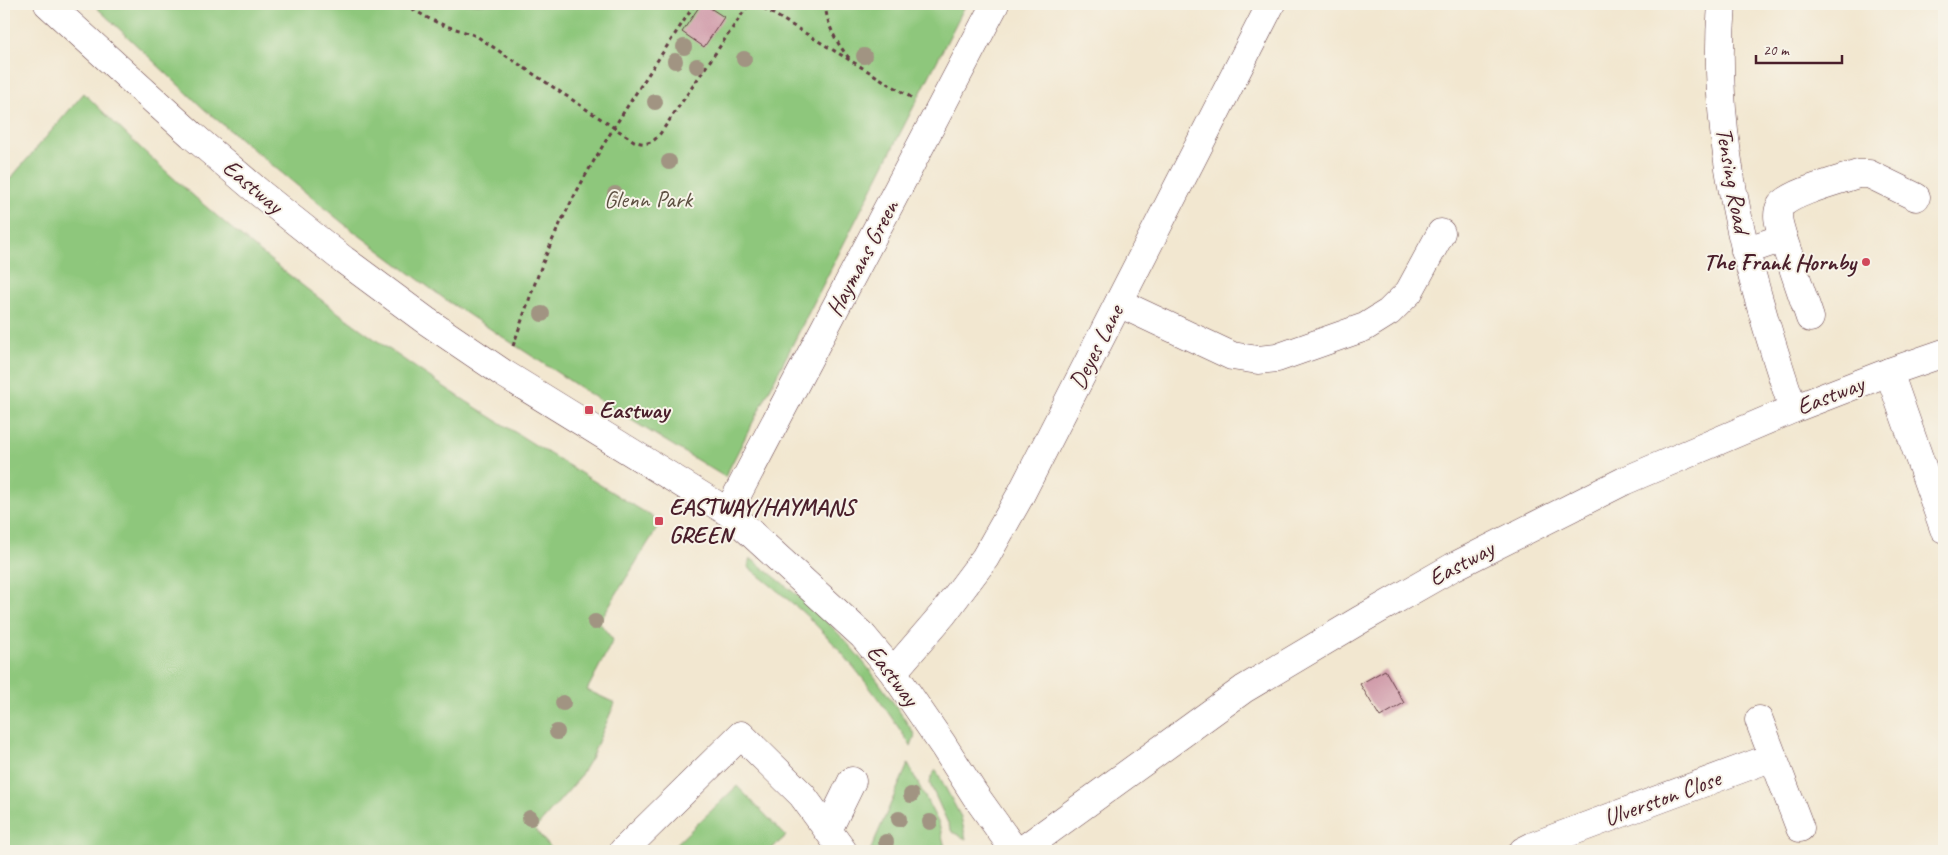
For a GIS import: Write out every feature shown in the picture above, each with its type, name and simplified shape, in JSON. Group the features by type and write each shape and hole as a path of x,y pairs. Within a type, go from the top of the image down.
{"street":[{"name":"Eastway","path":"48,4 192,135 268,200 417,315 503,373 728,512 863,636 893,672 944,745 975,795 1015,851"},
{"name":"Haymans Green","path":"728,512 995,4"},
{"name":"Deyes Lane","path":"893,672 943,614 985,558 1119,303 1271,4"},
{"name":"Tensing Road","path":"1722,4 1720,68 1722,121 1730,184 1745,251 1793,409"},
{"path":"1810,318 1783,238 1778,216 1779,209 1783,203 1799,194 1858,174 1869,174 1916,197"},
{"path":"1119,303 1232,356 1258,360 1277,358 1365,327 1389,312 1409,292 1441,233"},
{"path":"1745,251 1783,238"},
{"name":"Eastway","path":"1021,851 1244,690 1360,620 1454,567 1633,477 1793,409 1944,353"},
{"path":"1889,372 1944,529"},
{"path":"1759,720 1800,828"},
{"path":"623,851 741,735 802,796 835,840"},
{"name":"Ulverston Close","path":"1523,851 1542,842 1774,757"},
{"path":"835,840 852,781"}],"path":[{"path":"406,4 418,13 441,24 478,37 634,141 643,144 649,144 656,139 749,4"},
{"path":"503,373 536,280 562,219 614,128 695,4"},
{"path":"757,4 938,113"},
{"path":"761,6 769,4"},
{"path":"825,4 834,38 851,61"}],"green space":[{"name":"Glenn Park","path":"93,4 966,4 725,477 613,409 446,300 344,224 204,109"},
{"path":"84,93 179,183 280,268 332,308 439,383 535,445 661,522 599,622 613,640 587,690 615,703 591,758 577,781 535,829 553,851 9,851 4,847 4,186"},
{"path":"750,558 816,612 859,656 915,735 911,746 851,664 803,612 748,567"},
{"path":"908,764 939,824 946,851 870,851"},
{"path":"936,770 961,817 966,839 952,832 930,784 931,777"},
{"path":"737,786 786,836 769,851 669,851"}],"building":[{"path":"701,4 724,17 704,47 682,32"},
{"path":"1385,670 1404,703 1380,717 1360,684"}],"place":[{"name":"The Frank Hornby","path":"1866,262"},
{"name":"Eastway","path":"589,410"},
{"name":"EASTWAY/HAYMANS GREEN","path":"659,521"}]}
